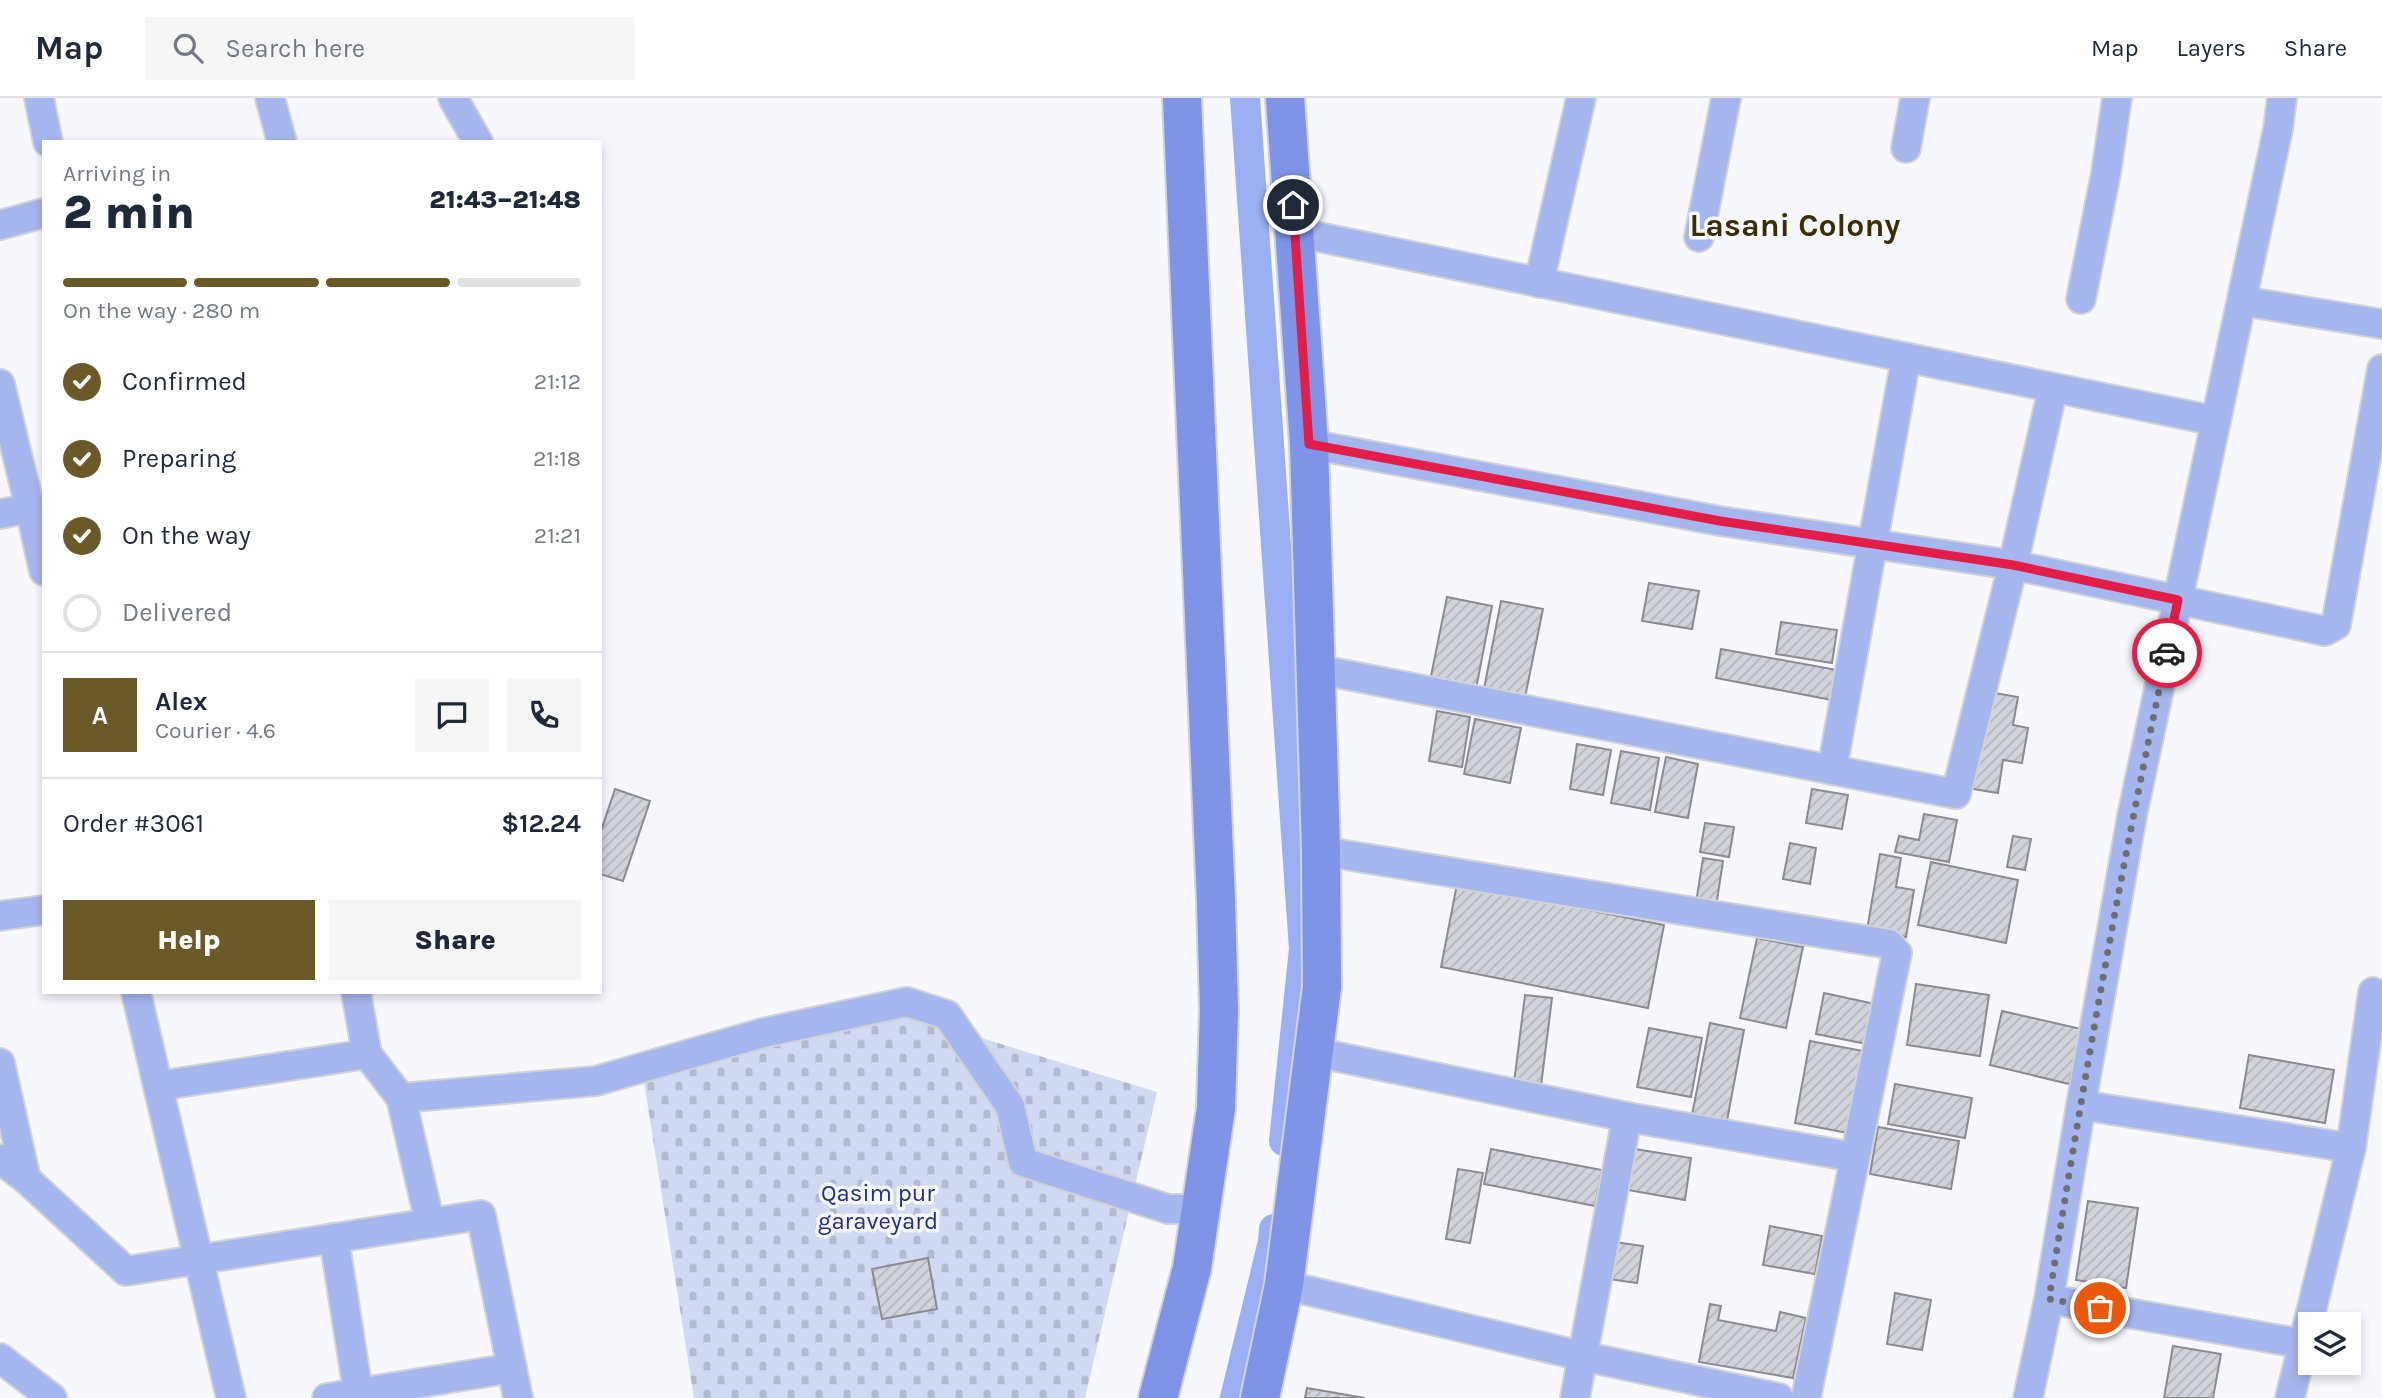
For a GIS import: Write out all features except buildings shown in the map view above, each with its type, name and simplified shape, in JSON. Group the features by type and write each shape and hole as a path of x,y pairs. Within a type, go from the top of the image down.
{"street":[{"path":"39,98 48,140"},
{"path":"270,98 281,140"},
{"path":"453,98 477,140"},
{"path":"1158,1398 1192,1268 1201,1209 1216,1108 1219,996 1182,98"},
{"path":"1260,1398 1284,1285 1322,987 1321,851 1309,444 1285,98"},
{"path":"1539,283 1580,98"},
{"path":"1699,237 1726,98"},
{"path":"1906,148 1915,98"},
{"path":"2081,299 2106,173 2117,98"},
{"path":"2028,1398 2049,1299 2132,816 2278,129 2281,98"},
{"path":"0,225 42,214"},
{"path":"1294,232 2217,421"},
{"path":"2242,301 2382,324"},
{"path":"1832,770 1906,358"},
{"path":"1309,444 1720,521 2013,565 2325,631 2336,625 2382,369"},
{"path":"0,384 42,563"},
{"path":"1316,669 1956,794 2013,565 2053,388"},
{"path":"0,514 30,508"},
{"path":"1321,851 1889,944 1897,953 1806,1398"},
{"path":"0,916 42,911"},
{"path":"2312,1312 2351,1148 2374,992"},
{"path":"136,994 230,1398"},
{"path":"356,994 367,1054 401,1098 430,1223"},
{"path":"401,1098 596,1080 763,1032 907,1002 947,1015 1010,1106 1023,1162 1168,1209 1201,1209"},
{"path":"1314,1052 1627,1117 1854,1157"},
{"path":"158,1086 367,1054"},
{"path":"0,1063 26,1179"},
{"path":"2081,1105 2351,1148"},
{"path":"1575,1398 1627,1117"},
{"path":"0,1159 26,1179 126,1271 481,1215 518,1398"},
{"path":"334,1238 358,1395"},
{"path":"1284,1285 1582,1356 1779,1398"},
{"path":"2049,1299 2298,1343"},
{"path":"0,1359 52,1398"},
{"path":"2290,1398 2298,1367"},
{"path":"327,1398 512,1368"}],"green space":[{"name":"Qasim pur garaveyard","path":"877,1006 1157,1092 1085,1398 694,1398 644,1082"}],"waterway":[{"path":"1245,98 1304,949 1284,1141"},
{"path":"1235,1398 1274,1229"}],"way so far":[{"path":"2100,1308 2049,1299 2132,816 2167,653"}],"district":[{"name":"Lasani Colony","path":"1795,225"}],"route":[{"path":"1293,205 1309,444 1720,521 2013,565 2178,600 2167,653"}]}
